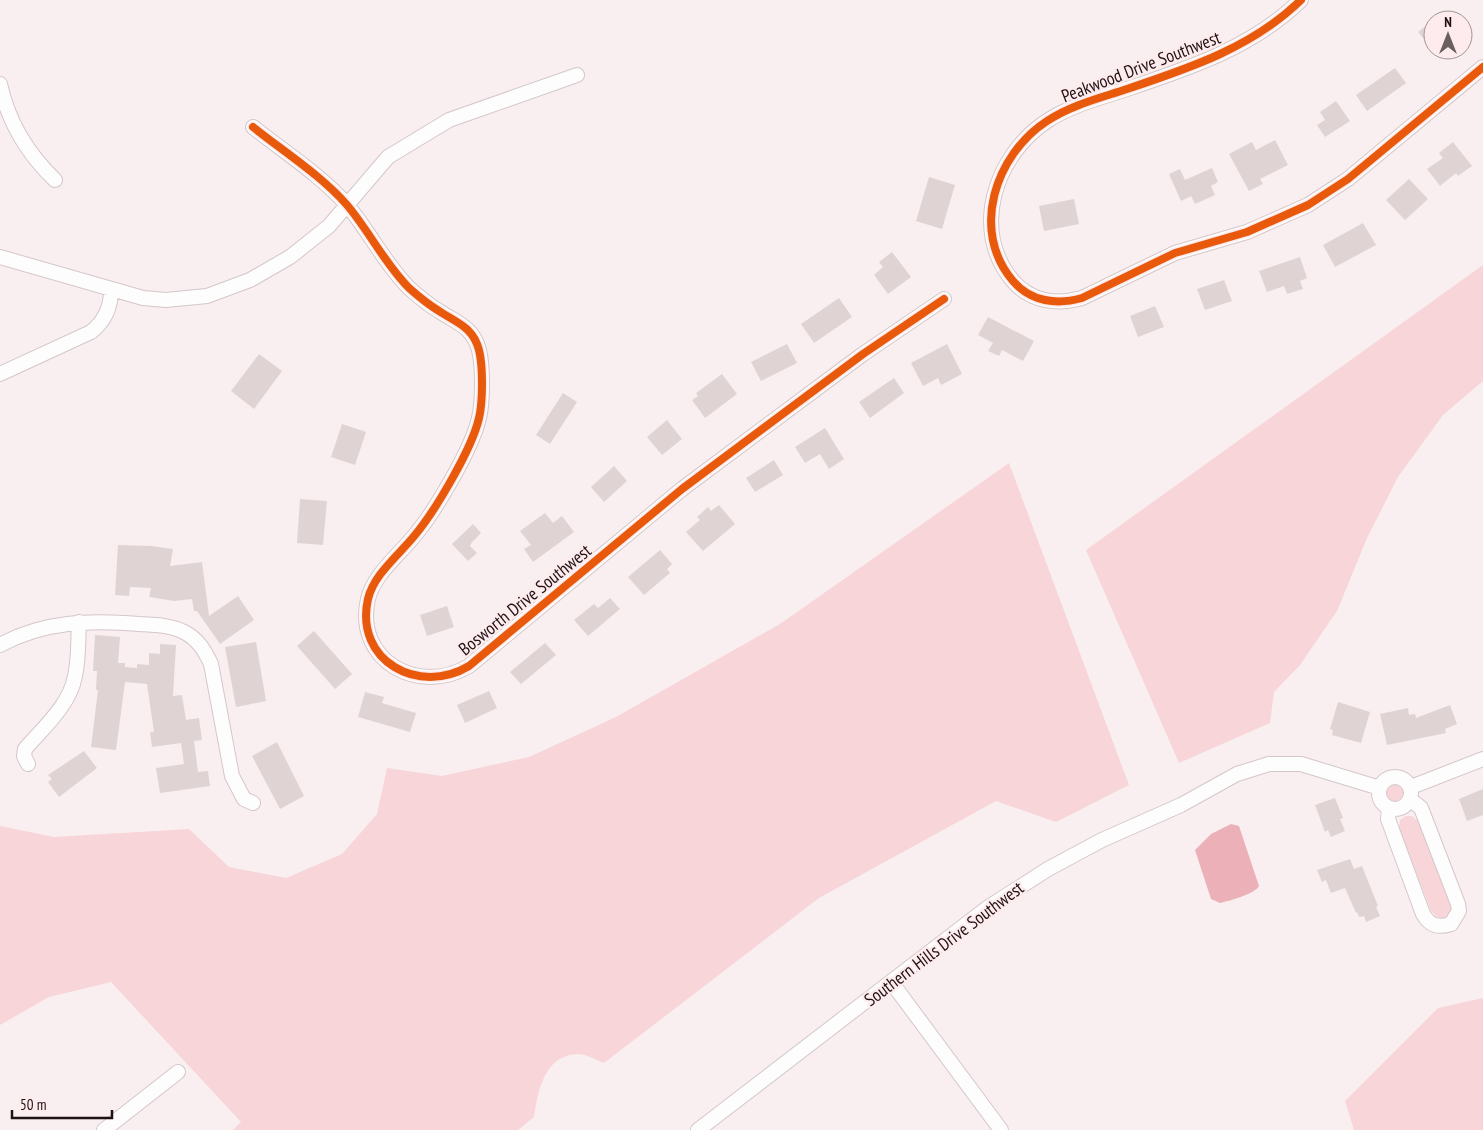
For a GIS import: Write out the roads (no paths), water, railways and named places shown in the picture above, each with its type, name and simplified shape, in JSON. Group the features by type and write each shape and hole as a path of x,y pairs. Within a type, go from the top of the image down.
{"street":[{"name":"Peakwood Drive Southwest","path":"1301,0 1273,23 1220,55 1063,112 1033,132 1005,168 992,200 991,234 997,257 1015,284 1038,299 1069,302 1082,298 1175,253 1247,232 1278,220 1308,205 1348,179 1483,67"},
{"path":"0,257 143,298 166,300 207,296 229,290 290,257 330,226 388,157 448,120 577,75"},
{"path":"0,84 10,117 20,136 42,168 55,180"},
{"name":"Bosworth Drive Southwest","path":"253,127 337,194 408,286 425,302 460,323 471,332 480,353 481,400 474,435 434,510 416,535 378,577 368,600 366,614 368,630 378,651 396,668 424,678 441,678 457,673 469,666 682,489 863,354 944,299"},
{"path":"0,374 92,332 108,312 111,290"},
{"path":"28,764 24,756 25,749 62,706 70,692 75,676 79,622"},
{"path":"0,645 28,633 79,622 170,627 185,632 196,640 204,650 214,671 232,776 244,799 253,803"},
{"path":"1389,808 1402,807 1410,793 1483,759"},
{"name":"Southern Hills Drive Southwest","path":"698,1130 892,983 987,908 1048,869 1102,840 1181,805 1252,767 1277,763 1301,764 1380,788"},
{"path":"1396,777 1405,780 1410,793 1421,808 1458,904 1457,918 1451,924 1435,926 1423,914 1388,819 1389,808 1380,798 1380,788 1386,780 1396,777"},
{"path":"892,983 1001,1130"},
{"path":"104,1130 178,1072"}]}
